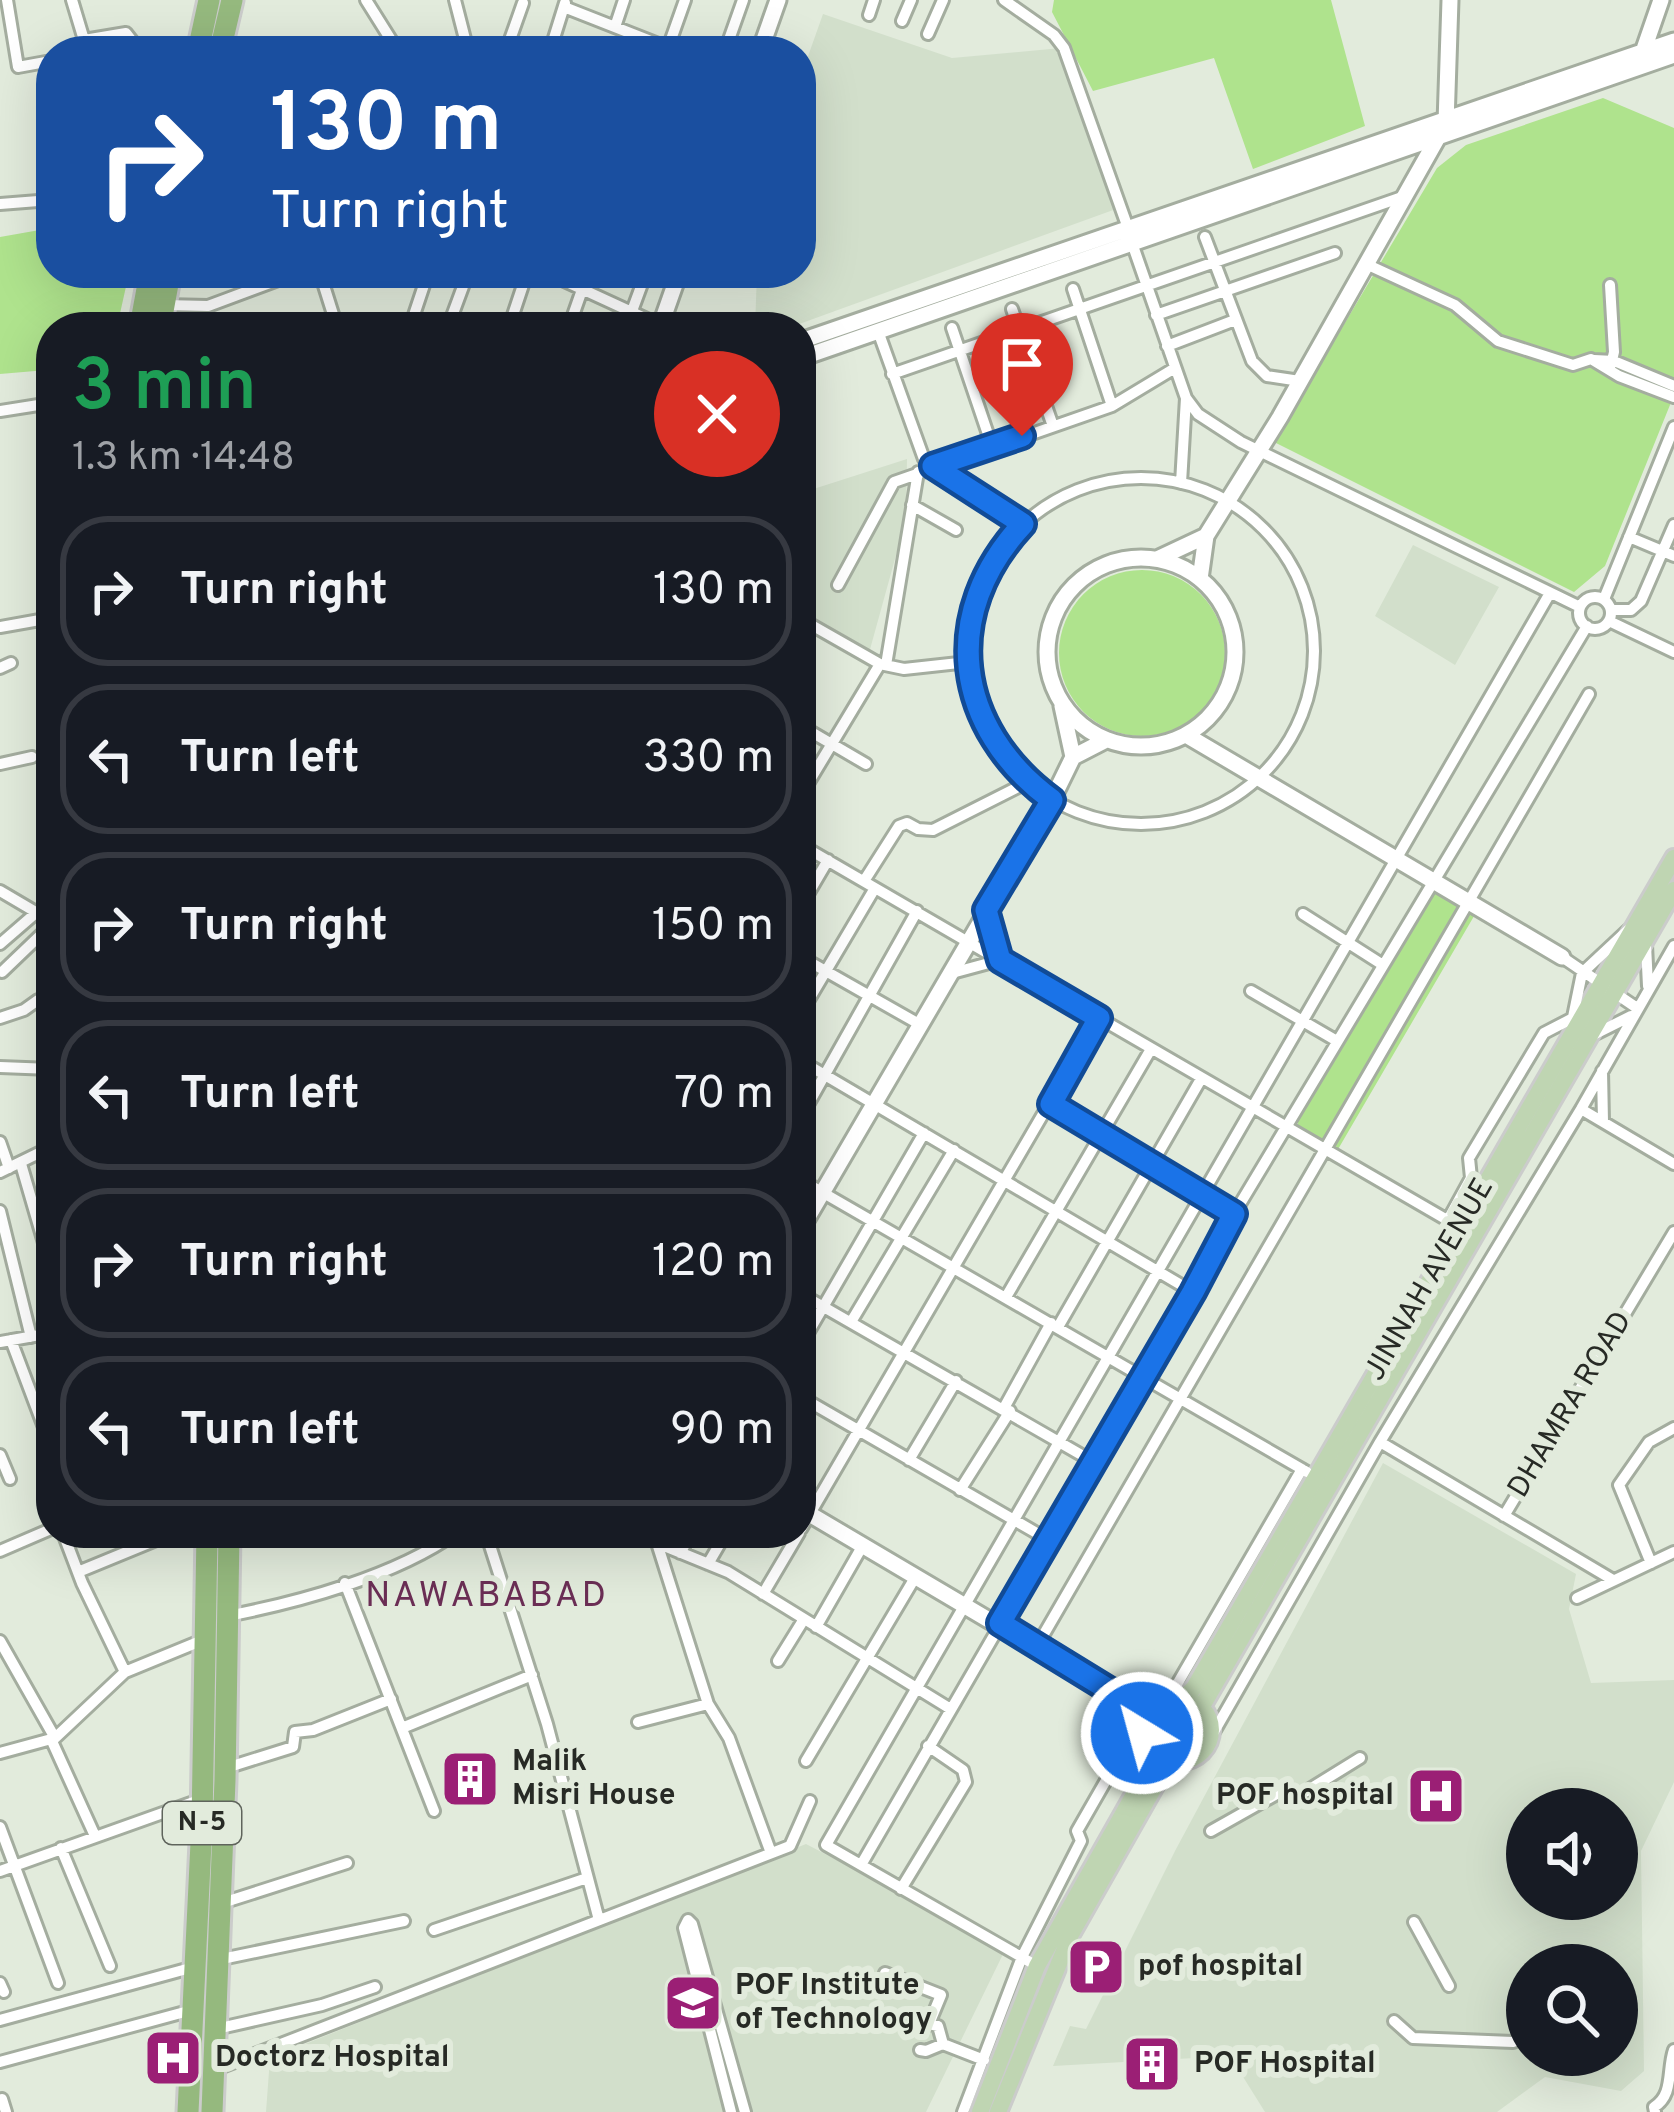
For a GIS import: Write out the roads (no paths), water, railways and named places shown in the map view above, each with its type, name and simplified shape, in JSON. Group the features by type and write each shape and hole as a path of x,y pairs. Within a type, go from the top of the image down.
{"highway":[{"path":"201,36 209,0"},
{"path":"224,36 232,0"},
{"name":"N-5","path":"206,1548 202,1799 207,1963 215,2029 212,2112"},
{"name":"N-5","path":"188,2112 195,2009 219,1904 229,1548"}],"main road":[{"name":"JINNAH AVENUE","path":"1612,984 1674,858"},
{"name":"JINNAH AVENUE","path":"1183,1699 1194,1688 1309,1473 1454,1224 1578,1031 1646,942 1674,890"},
{"name":"JINNAH AVENUE","path":"1201,1708 1578,1031"},
{"path":"998,2112 1071,1934 1164,1770 1146,1707 1183,1699 1201,1708 1210,1725 1207,1744 1193,1758 1160,1749"},
{"path":"980,2112 990,2062 1029,1963 1160,1749"}],"street":[{"path":"8,0 18,67 36,63"},
{"path":"72,0 83,36"},
{"path":"366,0 389,36"},
{"path":"455,0 464,36"},
{"path":"615,27 624,0"},
{"path":"676,36 685,0"},
{"path":"730,36 743,0"},
{"path":"765,36 778,0"},
{"path":"869,15 874,0"},
{"path":"902,21 911,0"},
{"path":"928,34 943,0"},
{"path":"1004,0 1054,35 1064,48 1186,398 1198,413 1259,451 1580,607"},
{"path":"1200,578 1206,536 1446,123 1450,0"},
{"path":"1643,52 1661,0"},
{"path":"511,36 523,3"},
{"path":"555,36 565,3 637,36"},
{"path":"816,353 1038,268 1674,41"},
{"path":"1130,235 1436,140 1674,55"},
{"path":"892,374 1405,195"},
{"path":"0,204 36,201"},
{"path":"1205,237 1234,320 1260,372 1300,381"},
{"path":"1156,315 1335,253"},
{"path":"1366,264 1455,305 1498,341 1573,365 1591,359 1674,386"},
{"path":"816,336 1038,268"},
{"path":"1610,285 1611,365"},
{"path":"180,312 257,288"},
{"path":"585,288 632,311 640,288"},
{"path":"1073,290 1112,406"},
{"path":"1012,309 1052,426"},
{"path":"1167,346 1234,320"},
{"path":"952,328 992,446"},
{"path":"878,331 924,459 1023,524"},
{"path":"1611,365 1674,397"},
{"path":"838,585 894,482 1112,406 1175,368"},
{"path":"1181,483 1186,398"},
{"path":"0,411 36,406"},
{"path":"1674,427 1630,537 1608,610 1599,628 1587,626 1580,618 1580,607 1588,598 1608,610 1674,652"},
{"path":"816,768 883,664 918,472"},
{"path":"1125,478 1181,483 1228,502 1262,529 1289,563 1302,590 1312,632 1312,676 1294,732 1259,778 1212,809 1159,824 1103,820 1052,800 1011,766 977,707 968,662 970,624 991,564 1023,524 1045,506 1097,484 1125,478"},
{"path":"912,506 956,530"},
{"path":"1608,610 1631,610 1641,601 1668,553 1674,525"},
{"path":"1157,559 1206,536"},
{"path":"1630,537 1668,553"},
{"path":"816,1202 1052,800 1072,757 1048,669 1048,633 1062,599 1088,573 1104,566 1121,559 1157,559 1200,578 1221,602 1233,630 1235,661 1227,691 1210,716 1186,735 1146,746 1106,740 1081,725 1061,703"},
{"path":"1146,1707 1139,1748 1129,1762 1116,1763 1077,1831 1082,1841 1029,1963 826,1845 1550,593"},
{"path":"0,627 36,621"},
{"path":"860,1865 1234,1214 1587,626"},
{"path":"816,627 883,664 904,669 968,662"},
{"path":"1037,1646 1589,694"},
{"path":"816,735 866,764"},
{"path":"1186,735 1641,1001"},
{"path":"1072,757 1106,740"},
{"path":"0,764 32,757"},
{"path":"816,988 898,826 907,823 918,830 933,830 1028,782"},
{"path":"816,853 1454,1224 1471,1178 1469,1158 1544,1034 1578,1031 1641,1001"},
{"path":"816,880 828,860"},
{"path":"0,891 36,912"},
{"path":"986,910 1000,960"},
{"path":"816,1091 916,911"},
{"path":"0,944 36,914"},
{"path":"1303,914 1382,964"},
{"path":"1578,1031 1585,969 1615,938 1641,921"},
{"path":"2,972 36,938"},
{"path":"1641,1001 1646,942"},
{"path":"1207,1744 1674,946"},
{"path":"949,974 1000,960"},
{"path":"816,965 919,1024"},
{"path":"1251,991 1337,1042"},
{"path":"0,1018 36,1001"},
{"path":"816,1501 1099,1018"},
{"path":"1006,1297 1151,1048"},
{"path":"0,1066 36,1068"},
{"path":"1602,1068 1603,1122"},
{"path":"816,1070 1193,1292"},
{"path":"960,1490 1202,1078"},
{"path":"1051,1104 1234,1214"},
{"path":"1581,1109 1674,1164"},
{"path":"816,1317 924,1133"},
{"path":"0,1142 36,1231"},
{"path":"851,1322 954,1150"},
{"path":"816,1189 1309,1473 1172,1693 1146,1707"},
{"path":"0,1211 31,1337"},
{"name":"DHAMRA ROAD","path":"1504,1516 1674,1232"},
{"path":"816,1303 1092,1461"},
{"path":"36,1336 6,1341 36,1411"},
{"path":"909,1460 956,1381"},
{"path":"816,1406 1047,1539"},
{"path":"1651,1563 1619,1485 1648,1442 1674,1428"},
{"path":"1380,1442 1613,1580"},
{"path":"0,1455 10,1479"},
{"path":"816,1527 863,1545 1146,1707 1160,1749"},
{"path":"0,1551 36,1535"},
{"path":"778,1661 863,1545"},
{"path":"69,1548 125,1672"},
{"path":"78,1572 136,1548"},
{"path":"227,1616 308,1597 421,1548"},
{"path":"491,1548 532,1675 599,1920"},
{"path":"659,1548 708,1704 729,1738 771,1853"},
{"path":"672,1548 763,1594 949,1708"},
{"path":"680,1553 683,1548"},
{"path":"708,1564 717,1548"},
{"path":"763,1594 789,1548"},
{"path":"1577,1559 1585,1572 1576,1598 1674,1552"},
{"path":"806,1761 916,1576"},
{"path":"345,1583 434,1811"},
{"path":"0,1640 53,1738 94,1836"},
{"path":"0,1753 53,1738 125,1672 203,1640"},
{"path":"402,1728 532,1675"},
{"path":"225,1768 293,1747 295,1732 313,1730 391,1700"},
{"path":"638,1722 708,1704"},
{"path":"902,1889 966,1781 963,1770 928,1746"},
{"path":"1211,1831 1282,1791 1290,1796 1305,1792 1360,1759"},
{"path":"0,1871 202,1799"},
{"path":"214,2070 790,1846 810,1801"},
{"path":"0,1827 58,1982"},
{"path":"61,1849 110,1966"},
{"path":"219,1904 347,1863"},
{"path":"434,1930 587,1878"},
{"path":"0,2020 207,1963 404,1921"},
{"path":"730,2112 684,1928 688,1921 745,2112"},
{"path":"1414,1922 1448,1986"},
{"path":"885,1972 941,1994 929,2024 938,2026 943,2044"},
{"path":"215,2029 322,2005 375,1987"},
{"path":"0,2062 195,2009"},
{"path":"1394,2021 1413,2038 1506,2042"},
{"path":"920,2050 943,2044 990,2062 963,2112"},
{"path":"1655,2112 1670,2085 1674,2050"},
{"path":"2,2099 6,2112"}],"place":[{"name":"Malik Misri House","path":"470,1779"},
{"name":"POF hospital","path":"1436,1796"},
{"name":"pof hospital","path":"1096,1967"},
{"name":"POF Institute of Technology","path":"693,2003"},
{"name":"Doctorz Hospital","path":"173,2058"},
{"name":"POF Hospital","path":"1152,2064"}],"district":[{"name":"NAWABABAD","path":"487,1597"}]}
